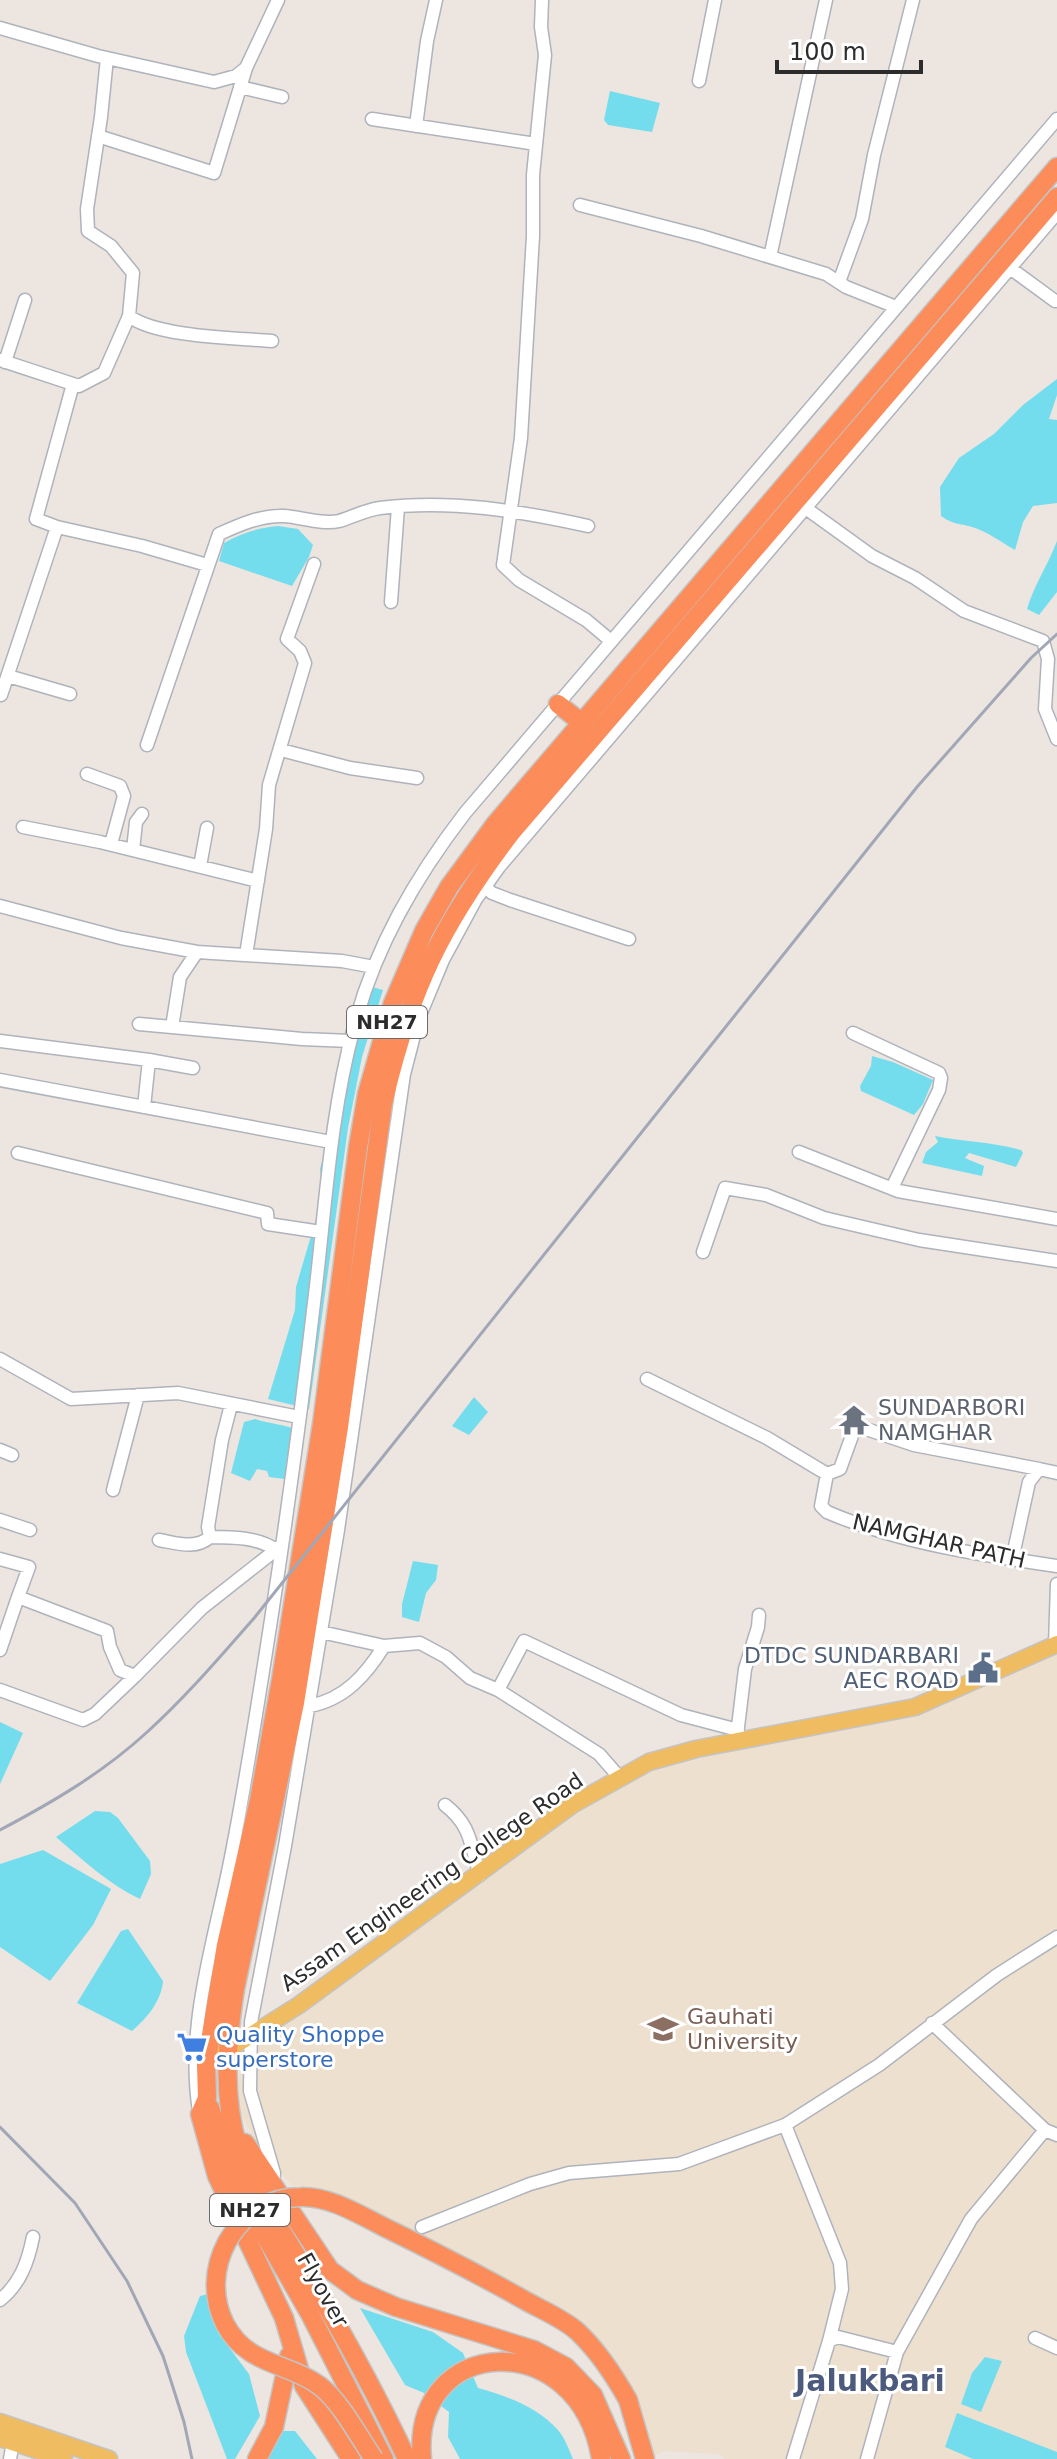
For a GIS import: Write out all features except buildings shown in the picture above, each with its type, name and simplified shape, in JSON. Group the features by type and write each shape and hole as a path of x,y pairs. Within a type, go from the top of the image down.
{"highway":[{"name":"NH27","path":"203,2106 206,2065 226,1945 279,1694 322,1424 358,1147 379,1046 408,965 449,887 496,823 1057,167"},
{"name":"NH27","path":"233,2124 228,2096 227,2050 238,1974 295,1703 339,1427 383,1104 395,1052 425,968 453,914 511,833 1057,197"},
{"path":"558,704 582,723"},
{"path":"203,2106 217,2176 284,2318 304,2386 351,2459"},
{"name":"Flyover","path":"203,2106 248,2206 319,2311 407,2459"},
{"path":"233,2124 330,2270 357,2290 396,2307 534,2350 566,2367 593,2395 621,2459"},
{"name":"Flyover","path":"233,2124 246,2166 319,2311 384,2459"},
{"path":"374,2459 329,2395 318,2385 263,2361 235,2339 226,2325 218,2306 216,2289 221,2256 241,2222 261,2207 283,2199 302,2197 345,2208 476,2274 576,2330 609,2367 628,2400 645,2459"},
{"path":"257,2459 274,2427 280,2404 289,2361 289,2335"},
{"path":"422,2459 422,2427 436,2395 456,2376 480,2364 501,2361 540,2369 571,2390 594,2428 601,2459"}],"main road":[{"name":"Assam Engineering College Road","path":"206,2065 299,2005 572,1805 649,1762 737,1736 915,1707 1056,1645"},
{"path":"0,2422 109,2459"},
{"path":"8,2447 64,2459"}],"street":[{"path":"98,136 214,173 246,68 278,0"},
{"path":"416,126 427,41 436,0"},
{"path":"542,0 541,27 545,55 533,175 533,236 521,438 508,511 503,565 519,580 586,620 611,641"},
{"path":"699,81 715,0"},
{"path":"770,257 826,0"},
{"path":"839,282 862,219 874,155 913,0"},
{"path":"0,28 107,58 214,82 236,76 246,68"},
{"path":"25,300 3,361 79,386 104,373 129,316 133,273 111,246 88,231 87,209 107,58"},
{"path":"240,87 282,97"},
{"path":"372,119 536,144"},
{"path":"203,2106 195,2086 196,2046 205,1975 232,1854 299,1417 340,1079 374,967 412,889 436,852 611,641 1057,119"},
{"path":"580,205 701,236 826,274 896,307"},
{"path":"273,2185 274,2173 250,2091 251,2022 309,1706 404,1074 418,1020 443,960 485,887 520,841 1057,213"},
{"path":"1010,268 1055,301"},
{"path":"129,316 139,324 197,335 272,341"},
{"path":"73,384 36,519 207,565"},
{"path":"147,745 219,534 246,522 282,516 338,521 378,508 453,504 588,526"},
{"path":"391,602 398,507"},
{"path":"804,507 872,556 915,578 964,611 1043,641 1048,659 1045,709 1057,739"},
{"path":"1,695 57,527"},
{"path":"246,955 269,785 305,663 300,651 287,639 314,564"},
{"path":"8,676 70,694"},
{"path":"281,750 350,768 417,778"},
{"path":"87,774 120,786 124,796 111,844"},
{"path":"133,850 136,822 142,814"},
{"path":"23,827 111,844 258,881"},
{"path":"200,866 207,828"},
{"path":"485,887 510,900 629,939"},
{"path":"0,906 121,938 197,952 342,961 374,967"},
{"path":"172,1027 180,977 197,952"},
{"path":"139,1024 350,1041"},
{"path":"853,1033 939,1073 941,1078 939,1090 892,1188"},
{"path":"0,1041 193,1068"},
{"path":"144,1107 149,1060"},
{"path":"0,1080 331,1142"},
{"path":"799,1152 892,1188 965,1205 1057,1219"},
{"path":"18,1153 267,1213 268,1224 321,1232"},
{"path":"703,1252 725,1188 766,1195 824,1218 919,1240 1057,1261"},
{"path":"0,1359 71,1399 178,1393 299,1417"},
{"path":"647,1379 767,1438 827,1474 840,1469 853,1433 863,1428 914,1445 1057,1473"},
{"path":"113,1490 138,1395"},
{"path":"210,1537 208,1527 231,1405"},
{"path":"1012,1560 1029,1482 1039,1469"},
{"name":"NAMGHAR PATH","path":"827,1474 821,1506 827,1512 883,1533 1012,1560 1057,1566"},
{"path":"0,1520 30,1530"},
{"path":"159,1540 190,1545 202,1544 210,1537 236,1537 279,1548"},
{"path":"0,1690 83,1720 95,1714 202,1608 279,1548"},
{"path":"0,1559 29,1567 0,1650"},
{"path":"1056,1645 1057,1584"},
{"path":"18,1597 107,1631 120,1670 135,1676"},
{"path":"498,1690 524,1641 681,1715 737,1736 745,1669 759,1615"},
{"path":"321,1632 384,1646 420,1643 446,1657 470,1678 498,1690 599,1754 620,1778"},
{"path":"309,1706 337,1698 372,1665 384,1646"},
{"path":"445,1805 460,1816 467,1828 480,1875"},
{"path":"422,2227 543,2180 569,2173 679,2164 785,2125 879,2065 997,1975 1057,1937"},
{"path":"867,2459 897,2352 971,2219 1051,2133 932,2023"},
{"path":"785,2125 840,2263 842,2289 793,2459"},
{"path":"0,2300 11,2291 28,2261 33,2237"},
{"path":"829,2341 838,2337 897,2352"},
{"path":"1035,2338 1057,2348"}],"shaded area":[{"name":"Gauhati University","path":"1057,1644 1057,2459 725,2459 719,2454 664,2451 651,2459 609,2354 387,2222 295,2188 265,2158 238,2109 240,2052 299,2005 480,1875 649,1762 915,1707"}],"water":[{"path":"610,91 660,103 652,132 608,125 604,120"},
{"path":"1057,379 1057,395 1049,419 1057,420 1057,503 1033,506 1023,522 1015,550 984,532 941,516 940,487 959,458 994,434 1023,405"},
{"path":"278,526 298,529 313,545 292,586 219,561 224,543 237,536"},
{"path":"1057,541 1057,592 1039,615 1027,609"},
{"path":"365,985 383,990 362,1057 348,1128 309,1409 268,1399 295,1310 296,1287 323,1195 320,1169"},
{"path":"872,1056 933,1080 923,1104 914,1115 861,1091 860,1086 871,1066"},
{"path":"935,1136 1000,1145 1023,1153 1016,1167 969,1153 965,1158 984,1166 982,1176 922,1163 926,1152 938,1142"},
{"path":"474,1397 488,1412 469,1435 452,1426"},
{"path":"255,1419 297,1430 284,1479 269,1477 267,1471 257,1469 250,1481 231,1473 244,1422"},
{"path":"413,1561 438,1565 436,1580 426,1593 419,1622 402,1617 402,1604"},
{"path":"0,1722 23,1733 0,1784"},
{"path":"95,1811 110,1812 118,1818 150,1861 151,1874 140,1899 106,1879 56,1837"},
{"path":"43,1850 111,1889 93,1925 50,1981 0,1947 0,1864"},
{"path":"128,1929 163,1981 152,2009 132,2031 77,2003 121,1931"},
{"path":"208,2294 219,2334 249,2374 260,2416 235,2459 227,2459 186,2352 184,2336 200,2296"},
{"path":"360,2308 433,2332 463,2353 478,2388 511,2399 541,2415 560,2433 573,2459 460,2459 448,2437 449,2412 424,2393 405,2385"},
{"path":"985,2357 1002,2361 981,2412 961,2404 972,2373"},
{"path":"957,2413 1057,2452 1057,2459 973,2459 945,2447"},
{"path":"283,2431 295,2431 317,2459 268,2459"}],"railway":[{"path":"0,1830 75,1787 128,1749 174,1706 229,1647 917,787 1031,658 1057,634"},
{"path":"0,2127 75,2203 127,2281 163,2356 192,2459"}],"place":[{"name":"SUNDARBORI NAMGHAR","path":"854,1420"},
{"name":"DTDC SUNDARBARI AEC ROAD","path":"983,1668"},
{"name":"Gauhati University","path":"663,2029"},
{"name":"Quality Shoppe superstore","path":"192,2047"}],"district":[{"name":"Jalukbari","path":"870,2380"}]}
